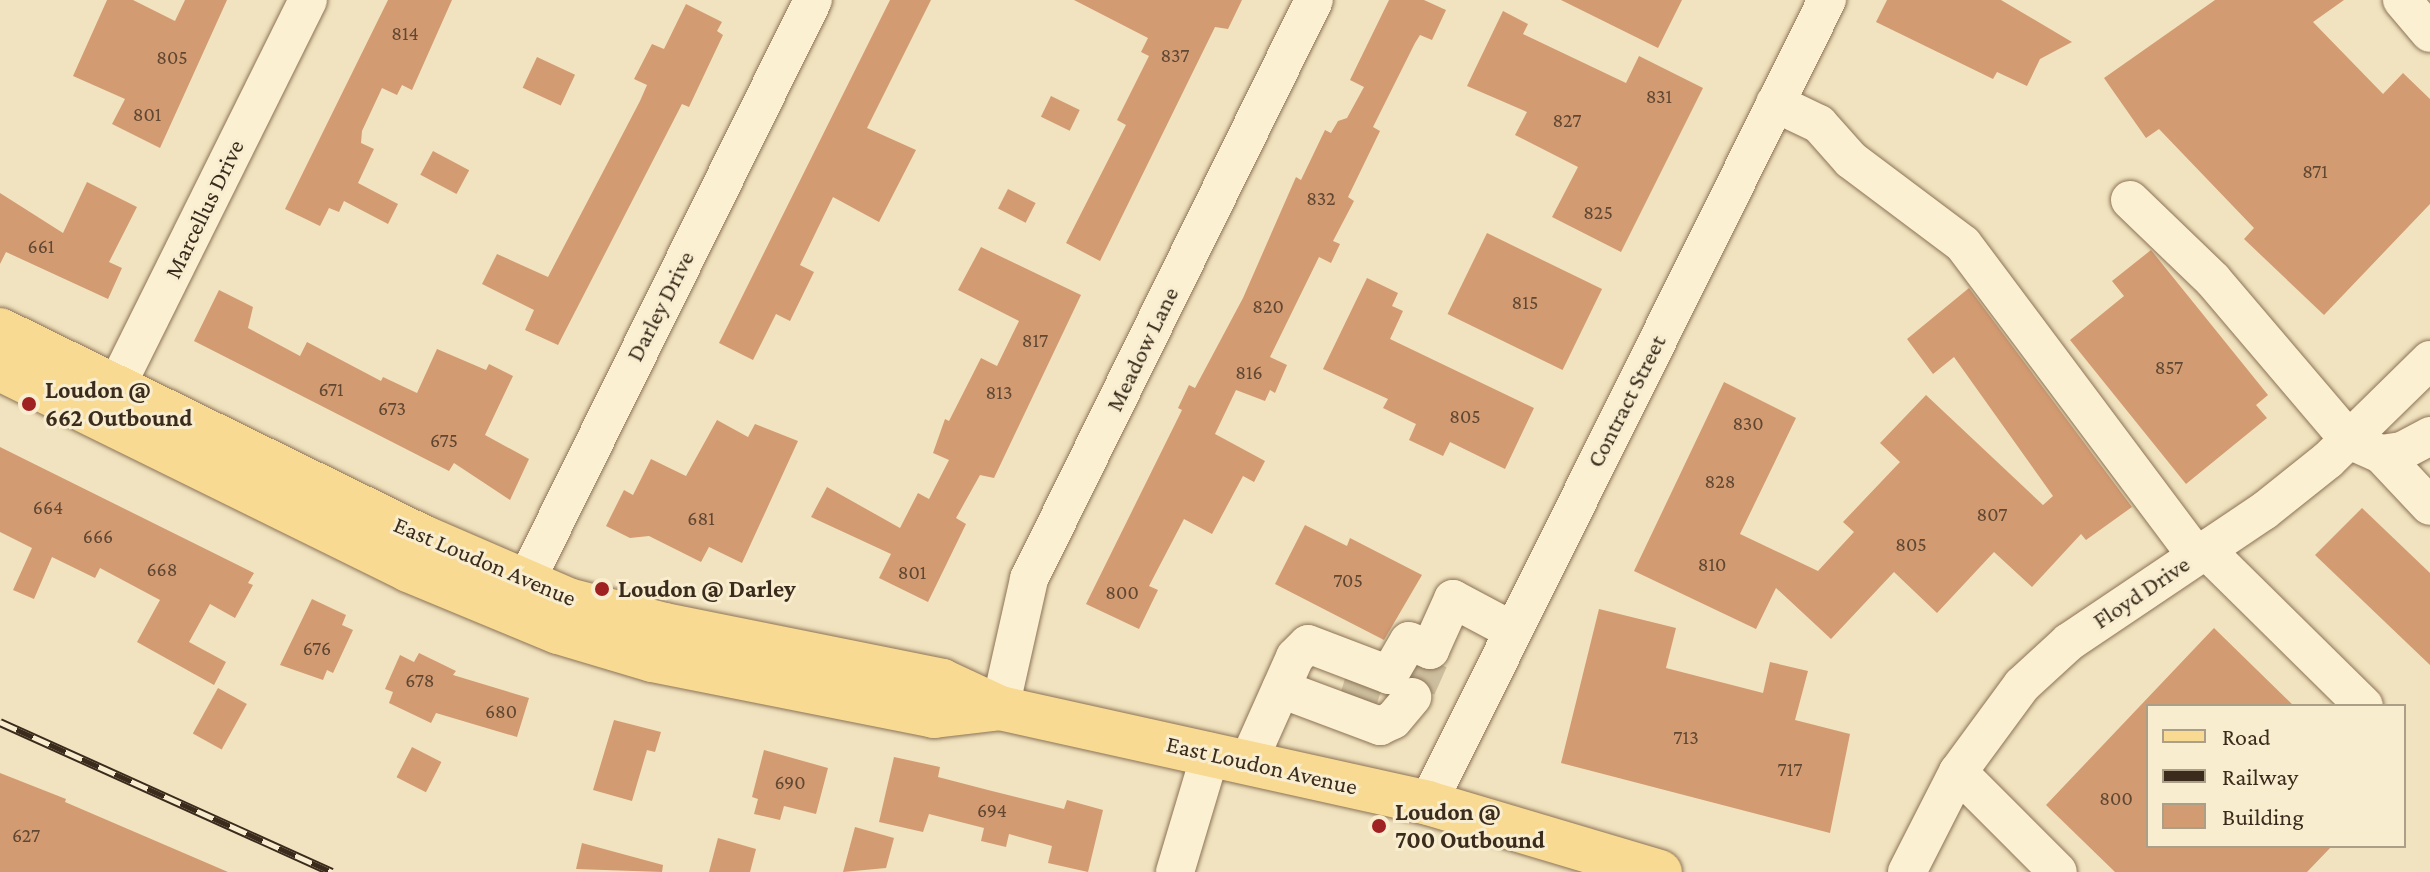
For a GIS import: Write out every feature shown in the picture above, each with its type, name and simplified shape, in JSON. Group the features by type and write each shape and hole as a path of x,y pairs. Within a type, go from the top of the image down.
{"main road":[{"name":"East Loudon Avenue","path":"0,330 108,403"},
{"name":"East Loudon Avenue","path":"0,369 108,403 518,598 942,681 1000,708 1230,756 1428,803 1660,872"}],"street":[{"name":"Marcellus Drive","path":"108,403 308,0"},
{"name":"Darley Drive","path":"518,598 813,0"},
{"name":"Meadow Lane","path":"1000,708 1029,579 1314,0"},
{"name":"Contract Street","path":"1428,803 1511,630 1827,0"},
{"path":"2402,0 2430,33"},
{"path":"1775,103 1819,124 1862,170 1963,244 2200,552 2362,704"},
{"path":"2130,200 2213,280 2365,447 2430,506"},
{"name":"Floyd Drive","path":"1907,872 1958,772 2022,685 2069,642 2200,552 2365,447 2430,360"},
{"path":"2365,447 2402,451 2430,436"},
{"path":"1281,689 1391,681 1453,599 1511,630"},
{"path":"1175,872 1230,756 1281,689 1295,657 1308,644 1391,681"},
{"path":"1958,772 2058,872"}],"building":[{"path":"107,0 133,0 175,21 185,0 227,0 160,148 112,124 125,99 73,76"},
{"path":"388,0 452,0 412,90 402,85 397,95 382,88 362,131 361,143 374,149 358,183 398,204 388,224 344,201 339,212 329,208 320,226 285,209"},
{"path":"890,0 931,0 867,128 916,150 879,222 833,197 800,265 814,272 790,321 776,314 753,360 719,343"},
{"path":"1074,0 1242,0 1228,29 1215,27 1100,261 1066,243 1126,125 1117,120 1149,56 1141,52 1148,38"},
{"path":"1389,0 1424,0 1446,10 1432,40 1420,35 1415,43 1373,127 1380,131 1348,197 1354,201 1333,241 1340,244 1331,263 1319,257 1270,357 1287,365 1275,393 1270,390 1265,401 1236,390 1215,434 1265,461 1254,482 1243,476 1212,534 1184,519 1149,586 1158,590 1139,629 1086,604 1182,410 1178,408 1189,385 1195,388 1243,298 1296,177 1301,180 1325,130 1331,133 1338,121 1347,118 1364,87 1350,80"},
{"path":"1561,0 1682,0 1658,48"},
{"path":"1887,0 2001,0 2072,42 2040,59 2027,86 1997,72 1993,79 1876,22"},
{"path":"2215,0 2344,0 2313,22 2383,94 2403,73 2430,99 2430,204 2324,315 2244,239 2254,228 2159,129 2146,138 2104,78"},
{"path":"686,4 722,22 717,31 723,35 689,107 682,104 558,345 525,330 534,310 482,284 497,254 548,277 647,85 634,79 652,44 664,49"},
{"path":"1503,11 1528,24 1523,34 1626,83 1639,56 1703,88 1621,252 1552,217 1578,167 1515,135 1527,112 1467,86"},
{"path":"537,57 575,75 561,106 523,88"},
{"path":"1051,96 1080,110 1070,131 1041,117"},
{"path":"433,151 469,170 457,194 420,175"},
{"path":"87,182 137,207 109,262 122,268 108,299 6,252 0,264 0,193 63,233"},
{"path":"1008,189 1036,203 1026,223 998,209"},
{"path":"1487,233 1602,289 1563,370 1448,314"},
{"path":"981,247 1081,295 994,478 980,475 956,518 966,524 928,602 879,578 891,554 811,517 827,487 900,528 918,493 929,499 949,460 933,453 945,419 949,421 981,358 997,366 1019,321 958,290"},
{"path":"2151,250 2268,395 2256,405 2267,418 2186,484 2070,340 2124,296 2112,281"},
{"path":"1367,278 1398,293 1392,306 1403,311 1390,339 1534,408 1505,469 1450,442 1443,456 1409,440 1416,424 1383,408 1388,399 1323,369"},
{"path":"1969,288 2132,507 2086,540 2081,534 2032,587 1994,552 1937,613 1894,572 1831,639 1776,588 1756,629 1634,571 1724,382 1796,418 1740,534 1818,571 1854,532 1843,522 1900,462 1880,443 1926,395 2043,505 2053,496 1954,357 1933,374 1907,339"},
{"path":"219,290 253,307 248,328 300,356 307,342 381,381 383,377 417,393 437,349 486,370 489,364 513,376 485,435 529,459 510,500 454,463 449,471 194,341"},
{"path":"717,420 748,437 755,424 798,441 742,563 709,547 701,562 649,536 630,538 606,526 624,490 633,495 651,459 686,476"},
{"path":"0,447 254,573 248,583 253,585 235,618 210,604 189,642 226,662 214,685 137,642 160,600 100,568 95,578 52,557 34,599 13,590 32,548 0,532"},
{"path":"2362,508 2430,573 2430,665 2315,555"},
{"path":"1305,525 1347,546 1350,538 1422,575 1384,640 1275,584"},
{"path":"312,599 346,615 342,625 353,630 333,673 327,670 323,680 280,665"},
{"path":"1599,609 1676,628 1666,668 1763,693 1770,662 1808,671 1795,720 1850,734 1830,833 1561,763"},
{"path":"2214,628 2292,704 2146,704 2146,848 2330,848 2307,872 2115,872 2046,805"},
{"path":"419,653 456,671 453,675 529,698 517,737 436,713 431,723 389,703 393,692 385,689 400,655 414,662"},
{"path":"1418,669 1436,670 1430,685 1414,675"},
{"path":"218,688 247,704 222,749 193,733"},
{"path":"614,720 661,732 655,752 647,750 632,801 593,790"},
{"path":"412,747 441,762 426,792 397,777"},
{"path":"764,750 828,768 816,814 784,806 780,820 754,814 758,799 752,797"},
{"path":"894,757 940,767 938,777 988,790 1064,809 1067,800 1103,810 1088,872 1048,863 1052,846 1009,834 1006,847 981,841 984,828 929,814 923,832 879,822"},
{"path":"0,773 66,799 65,802 228,872 0,872"},
{"path":"855,827 894,838 886,868 843,872"},
{"path":"718,838 756,849 750,872 709,872"},
{"path":"582,843 663,865 662,872 576,869"}],"tunnel":[{"path":"1417,687 1429,660"},
{"path":"1358,701 1366,674"}],"railway":[{"path":"0,722 332,872"}],"place":[{"name":"Loudon @ 662 Outbound","path":"29,404"},
{"name":"Loudon @ Darley","path":"602,589"},
{"name":"Loudon @ 700 Outbound","path":"1379,826"}]}
